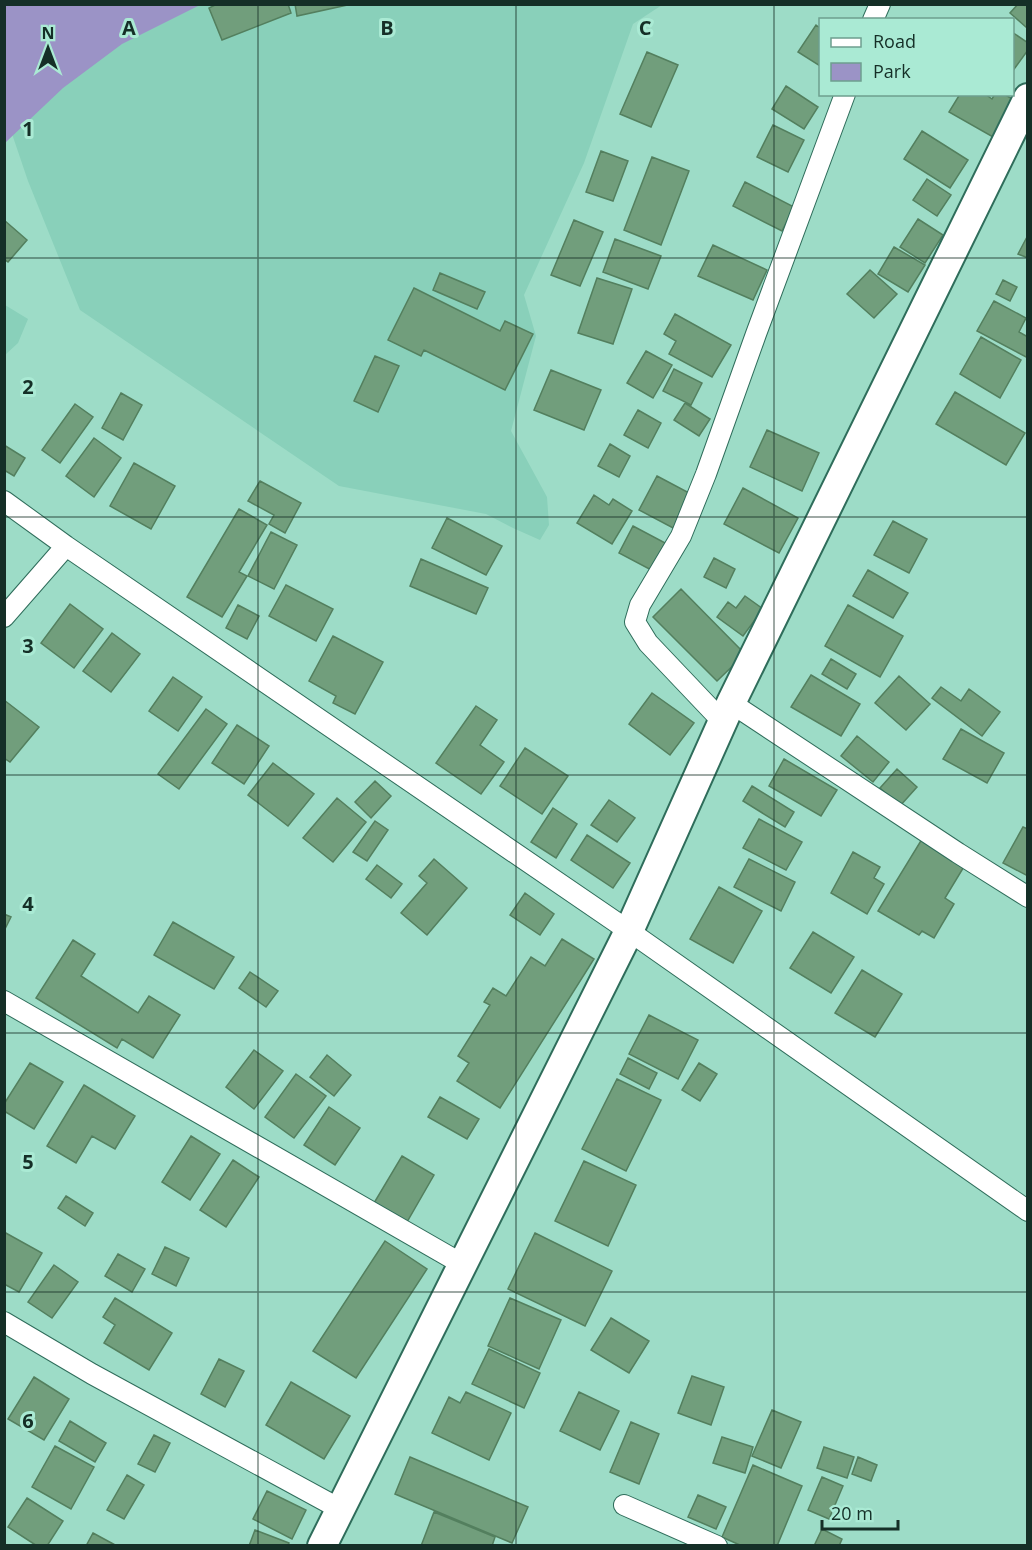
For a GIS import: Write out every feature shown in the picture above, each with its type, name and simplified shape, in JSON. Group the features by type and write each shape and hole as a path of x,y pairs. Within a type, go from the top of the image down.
{"street":[{"path":"874,18 880,4"},
{"path":"844,96 706,474 681,536 640,605 635,622 648,643 727,712 1028,897"},
{"path":"322,1545 629,931 727,712 1027,101"},
{"path":"4,501 66,546 629,931 1028,1212"},
{"path":"4,617 66,546"},
{"path":"4,1001 462,1264"},
{"path":"4,1322 92,1374 340,1509"},
{"path":"624,1505 717,1545"}],"shaded area":[{"path":"142,5 662,5 633,24 584,163 524,295 536,336 511,431 547,497 549,525 540,540 486,514 339,486 80,310 28,181 10,128"},
{"path":"5,305 28,319 18,343 5,355"}],"green space":[{"path":"5,4 200,5 122,44 63,88 6,142"}],"building":[{"path":"217,4 288,4 291,13 222,40 209,8"},
{"path":"295,4 352,4 297,16"},
{"path":"1018,4 1028,4 1027,28 1010,13"},
{"path":"816,25 819,27 819,65 798,52"},
{"path":"1014,33 1028,43 1028,50 1014,69"},
{"path":"647,52 678,65 651,127 620,114"},
{"path":"786,86 818,107 804,129 772,109"},
{"path":"959,96 988,96 992,99 994,96 1007,96 1014,100 993,137 949,112"},
{"path":"773,125 804,140 788,172 757,157"},
{"path":"922,131 968,160 950,188 904,159"},
{"path":"601,151 628,161 613,201 586,192"},
{"path":"652,157 689,171 661,245 624,230"},
{"path":"927,179 951,195 937,216 913,200"},
{"path":"745,182 794,207 782,231 733,206"},
{"path":"918,219 943,235 925,263 900,247"},
{"path":"4,220 27,240 8,262 4,259"},
{"path":"574,220 603,232 580,286 551,275"},
{"path":"1028,235 1028,258 1018,254"},
{"path":"615,239 661,256 648,289 603,272"},
{"path":"713,245 767,270 753,300 698,276"},
{"path":"894,247 925,265 908,292 878,274"},
{"path":"870,270 897,294 874,318 847,294"},
{"path":"440,273 485,292 477,309 433,290"},
{"path":"597,278 632,289 613,344 578,333"},
{"path":"1003,280 1017,287 1010,301 996,294"},
{"path":"414,288 500,331 505,321 533,334 505,390 424,350 421,356 388,340"},
{"path":"994,301 1026,318 1019,332 1028,337 1028,358 977,331"},
{"path":"675,314 731,345 712,377 669,354 676,341 664,334"},
{"path":"981,337 1021,360 1000,398 960,374"},
{"path":"646,351 672,365 653,398 627,383"},
{"path":"375,356 399,366 378,412 354,401"},
{"path":"674,369 702,383 691,405 663,391"},
{"path":"551,370 601,390 584,430 534,410"},
{"path":"955,392 1025,433 1006,465 936,424"},
{"path":"121,393 142,405 123,440 102,428"},
{"path":"685,403 710,419 699,436 674,420"},
{"path":"75,404 93,417 60,463 42,450"},
{"path":"638,410 661,423 648,448 624,435"},
{"path":"767,430 819,453 802,491 750,467"},
{"path":"94,438 121,458 94,497 66,476"},
{"path":"610,444 630,456 619,477 598,466"},
{"path":"4,445 25,458 14,476 4,470"},
{"path":"134,463 175,486 151,529 110,506"},
{"path":"657,476 693,495 675,529 639,510"},
{"path":"260,481 301,503 285,533 269,524 274,515 248,501"},
{"path":"743,488 798,518 779,553 724,524"},
{"path":"594,495 609,505 613,499 632,511 612,544 577,523"},
{"path":"239,509 267,525 239,572 247,576 222,617 187,597"},
{"path":"447,518 502,546 486,575 432,548"},
{"path":"893,521 927,539 909,573 874,555"},
{"path":"633,526 669,545 655,572 619,553"},
{"path":"271,532 297,545 274,589 248,576"},
{"path":"714,558 735,569 726,588 704,577"},
{"path":"421,559 488,588 476,614 410,586"},
{"path":"868,570 908,593 893,618 853,596"},
{"path":"286,585 333,609 316,641 269,616"},
{"path":"681,589 745,654 717,681 653,617"},
{"path":"745,596 763,609 743,636 717,617 728,602 736,608"},
{"path":"70,604 103,629 74,668 41,643"},
{"path":"238,605 259,616 247,639 226,628"},
{"path":"848,605 903,636 880,677 825,646"},
{"path":"112,633 140,654 111,692 83,671"},
{"path":"333,636 383,662 355,714 333,703 336,696 309,681"},
{"path":"831,659 856,674 847,689 822,674"},
{"path":"811,675 860,704 841,736 791,707"},
{"path":"899,676 930,704 906,730 875,703"},
{"path":"173,677 202,697 178,731 149,711"},
{"path":"941,687 961,701 969,689 1000,712 982,736 932,698"},
{"path":"652,693 694,723 670,755 629,724"},
{"path":"4,700 39,727 10,762 4,758"},
{"path":"476,706 497,720 480,745 504,762 481,794 436,763"},
{"path":"206,709 227,724 179,789 158,774"},
{"path":"237,725 269,746 244,784 212,763"},
{"path":"961,729 1004,753 987,783 943,759"},
{"path":"857,736 889,762 873,782 841,756"},
{"path":"525,748 568,776 542,814 500,786"},
{"path":"784,759 837,790 821,816 769,786"},
{"path":"273,763 314,794 288,826 248,795"},
{"path":"897,769 917,787 900,806 880,788"},
{"path":"375,781 391,796 371,818 355,802"},
{"path":"752,786 794,812 785,827 743,801"},
{"path":"337,798 366,822 333,862 303,838"},
{"path":"609,800 635,818 617,842 591,825"},
{"path":"553,808 577,824 556,858 531,842"},
{"path":"759,819 802,842 786,870 743,848"},
{"path":"375,821 388,830 367,861 353,852"},
{"path":"1023,827 1028,829 1028,876 1003,863"},
{"path":"587,835 630,863 613,888 571,860"},
{"path":"922,839 965,865 945,898 954,904 934,938 922,931 919,935 878,911"},
{"path":"853,852 880,867 874,878 884,884 867,914 831,893"},
{"path":"434,859 467,888 427,935 401,913 427,883 419,876"},
{"path":"749,859 795,882 781,911 734,887"},
{"path":"377,865 402,884 391,898 366,879"},
{"path":"719,887 762,911 733,963 690,939"},
{"path":"525,893 554,914 540,935 510,915"},
{"path":"4,914 11,917 4,931"},
{"path":"173,922 234,957 214,989 154,955"},
{"path":"813,932 854,957 831,993 790,968"},
{"path":"562,939 594,959 500,1108 457,1081 469,1063 458,1056 490,1005 484,1002 493,988 506,996 531,957 545,966"},
{"path":"73,940 95,954 81,976 138,1013 149,996 180,1015 153,1058 122,1039 117,1048 36,998"},
{"path":"862,970 902,994 875,1037 835,1013"},
{"path":"250,972 278,991 266,1007 239,988"},
{"path":"649,1015 698,1040 678,1079 629,1054"},
{"path":"254,1050 283,1071 254,1109 226,1087"},
{"path":"327,1055 351,1075 334,1096 310,1077"},
{"path":"628,1058 657,1073 649,1089 620,1074"},
{"path":"30,1063 63,1082 34,1129 4,1111 4,1104"},
{"path":"699,1063 717,1074 700,1101 682,1090"},
{"path":"296,1074 326,1096 294,1138 265,1117"},
{"path":"617,1079 661,1100 626,1171 582,1149"},
{"path":"84,1085 135,1116 115,1149 92,1136 76,1163 47,1146"},
{"path":"440,1097 479,1119 467,1139 428,1117"},
{"path":"329,1107 360,1128 335,1165 304,1145"},
{"path":"191,1136 220,1154 190,1200 162,1182"},
{"path":"402,1156 434,1175 407,1222 374,1203"},
{"path":"233,1160 259,1177 226,1227 200,1210"},
{"path":"584,1161 636,1185 608,1246 555,1221"},
{"path":"66,1196 93,1213 85,1226 58,1208"},
{"path":"4,1232 42,1253 19,1292 4,1284"},
{"path":"535,1233 612,1271 585,1326 508,1289"},
{"path":"385,1241 427,1269 356,1378 313,1351"},
{"path":"165,1247 189,1258 176,1286 152,1274"},
{"path":"118,1254 145,1269 132,1292 105,1276"},
{"path":"54,1265 78,1282 52,1318 28,1302"},
{"path":"115,1298 172,1333 149,1370 104,1343 115,1325 103,1317"},
{"path":"510,1298 561,1320 539,1369 488,1346"},
{"path":"611,1318 649,1341 629,1373 591,1350"},
{"path":"489,1349 540,1373 524,1408 472,1384"},
{"path":"219,1359 244,1371 225,1407 201,1394"},
{"path":"692,1376 724,1387 711,1425 678,1413"},
{"path":"34,1377 69,1399 44,1440 8,1419"},
{"path":"291,1382 350,1416 324,1459 266,1425"},
{"path":"466,1392 511,1413 489,1460 432,1433 449,1397 460,1403"},
{"path":"579,1392 619,1411 600,1450 560,1431"},
{"path":"772,1410 801,1422 781,1468 752,1456"},
{"path":"70,1421 106,1443 95,1462 59,1441"},
{"path":"631,1422 659,1434 639,1484 610,1472"},
{"path":"154,1435 170,1443 155,1472 138,1464"},
{"path":"722,1437 753,1447 745,1473 713,1463"},
{"path":"55,1446 94,1467 71,1509 32,1487"},
{"path":"824,1447 854,1457 847,1478 817,1468"},
{"path":"410,1457 528,1507 512,1543 395,1494"},
{"path":"858,1457 877,1465 871,1481 852,1474"},
{"path":"753,1465 802,1486 777,1546 742,1546 722,1537"},
{"path":"127,1475 144,1485 124,1519 107,1510"},
{"path":"822,1477 843,1486 829,1519 808,1510"},
{"path":"267,1491 306,1510 292,1539 253,1519"},
{"path":"698,1495 726,1507 716,1529 688,1517"},
{"path":"27,1498 63,1521 47,1546 37,1546 8,1527"},
{"path":"434,1512 495,1537 492,1546 421,1546"},
{"path":"822,1529 842,1539 839,1546 814,1546"},
{"path":"255,1530 289,1543 288,1546 249,1546"},
{"path":"93,1533 117,1546 86,1546"}]}
